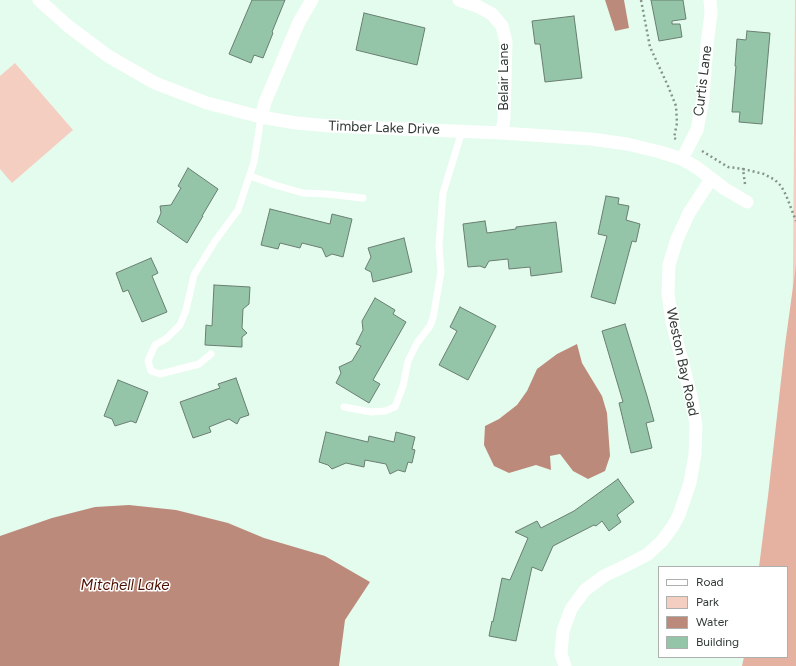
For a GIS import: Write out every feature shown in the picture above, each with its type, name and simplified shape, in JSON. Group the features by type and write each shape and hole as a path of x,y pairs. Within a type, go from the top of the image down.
{"street":[{"name":"Timber Lake Drive","path":"40,0 68,26 108,56 155,83 208,103 261,117 296,123 330,126 502,133 591,139 627,144 682,159 696,167 725,190 747,202"},
{"path":"261,117 265,102 299,22 312,0"},
{"name":"Belair Lane","path":"459,0 477,6 492,14 502,26 506,42 504,118 502,133"},
{"name":"Curtis Lane","path":"682,159 696,130 703,98 711,13 710,0"},
{"name":"Weston Bay Road","path":"565,666 561,654 563,630 571,609 585,590 604,576 648,554 662,541 679,515 690,483 695,454 696,425 691,396 672,322 668,294 669,265 677,239 690,213 711,179"}],"lane":[{"path":"211,354 199,364 160,374 151,371 148,362 155,345 167,338 180,325 186,310 194,275 215,241 238,210 254,162 261,117"},
{"path":"344,407 371,412 385,412 395,407 403,386 408,361 417,343 430,326 433,318 441,272 439,246 443,193 462,131"},
{"path":"250,176 303,193 363,198"}],"path":[{"path":"641,0 650,47 676,106 677,123 674,138 690,143 728,167 764,174 775,180 781,186 786,195 796,221"},
{"path":"744,169 747,202"}],"green space":[{"path":"795,0 796,666 790,666"},
{"path":"15,63 73,130 12,183 0,169 0,76"}],"shaded area":[{"path":"796,265 796,666 742,666 744,658 788,658 788,566 759,566"}],"water":[{"path":"605,0 624,0 629,28 615,31"},
{"path":"577,344 582,363 602,396 607,413 610,456 605,471 588,479 573,471 560,454 550,456 551,470 536,465 509,473 494,466 484,445 485,426 499,419 517,405 527,391 537,369 557,354"},
{"name":"Mitchell Lake","path":"129,505 176,510 228,523 264,538 325,556 370,582 345,620 339,666 0,666 0,536 52,518 95,507"}],"building":[{"path":"252,0 285,0 263,58 254,55 251,63 229,54"},
{"path":"651,0 683,0 686,19 672,21 672,24 680,24 682,37 659,41"},
{"path":"364,13 425,28 417,65 356,50"},
{"path":"574,16 582,78 545,82 540,44 535,44 532,21"},
{"path":"747,31 770,33 762,124 739,122 740,112 732,112 737,39 746,40"},
{"path":"188,168 218,189 187,243 157,222 161,213 160,206 171,205 181,188 178,186"},
{"path":"606,196 619,198 618,204 629,206 626,220 640,224 636,242 632,241 615,304 591,297 607,236 598,234"},
{"path":"270,209 330,224 332,214 352,219 343,257 332,254 326,257 322,248 302,243 300,248 280,243 278,249 261,245"},
{"path":"485,221 487,233 516,229 516,227 556,222 562,272 531,276 530,267 509,269 508,259 489,261 485,268 480,266 468,267 463,224"},
{"path":"404,238 412,272 373,282 371,272 365,269 371,257 368,248"},
{"path":"151,258 158,273 152,276 167,312 142,322 128,290 123,292 116,273"},
{"path":"214,285 250,287 249,304 243,309 242,328 247,333 242,337 242,347 205,345 206,325 212,326"},
{"path":"375,298 395,310 393,314 406,322 373,380 380,384 369,403 336,383 341,373 339,367 352,361 361,346 356,344 363,330 362,321"},
{"path":"460,307 496,326 468,380 439,365 457,331 450,327"},
{"path":"625,324 654,421 646,423 652,448 631,453 619,403 623,402 602,331"},
{"path":"236,378 249,415 240,418 237,424 229,419 209,427 211,432 193,438 180,402 220,388 218,384"},
{"path":"118,380 148,392 136,423 131,421 115,426 112,419 104,416"},
{"path":"326,432 368,442 369,436 394,442 396,432 415,437 412,449 415,450 412,463 408,462 405,472 398,470 390,474 386,464 365,460 364,467 346,463 332,469 328,465 319,462"},
{"path":"618,479 634,502 617,515 621,522 609,531 602,521 596,526 594,525 553,546 542,571 532,567 516,641 489,636 502,578 510,580 528,538 515,532 537,521 541,528 574,511"}]}
